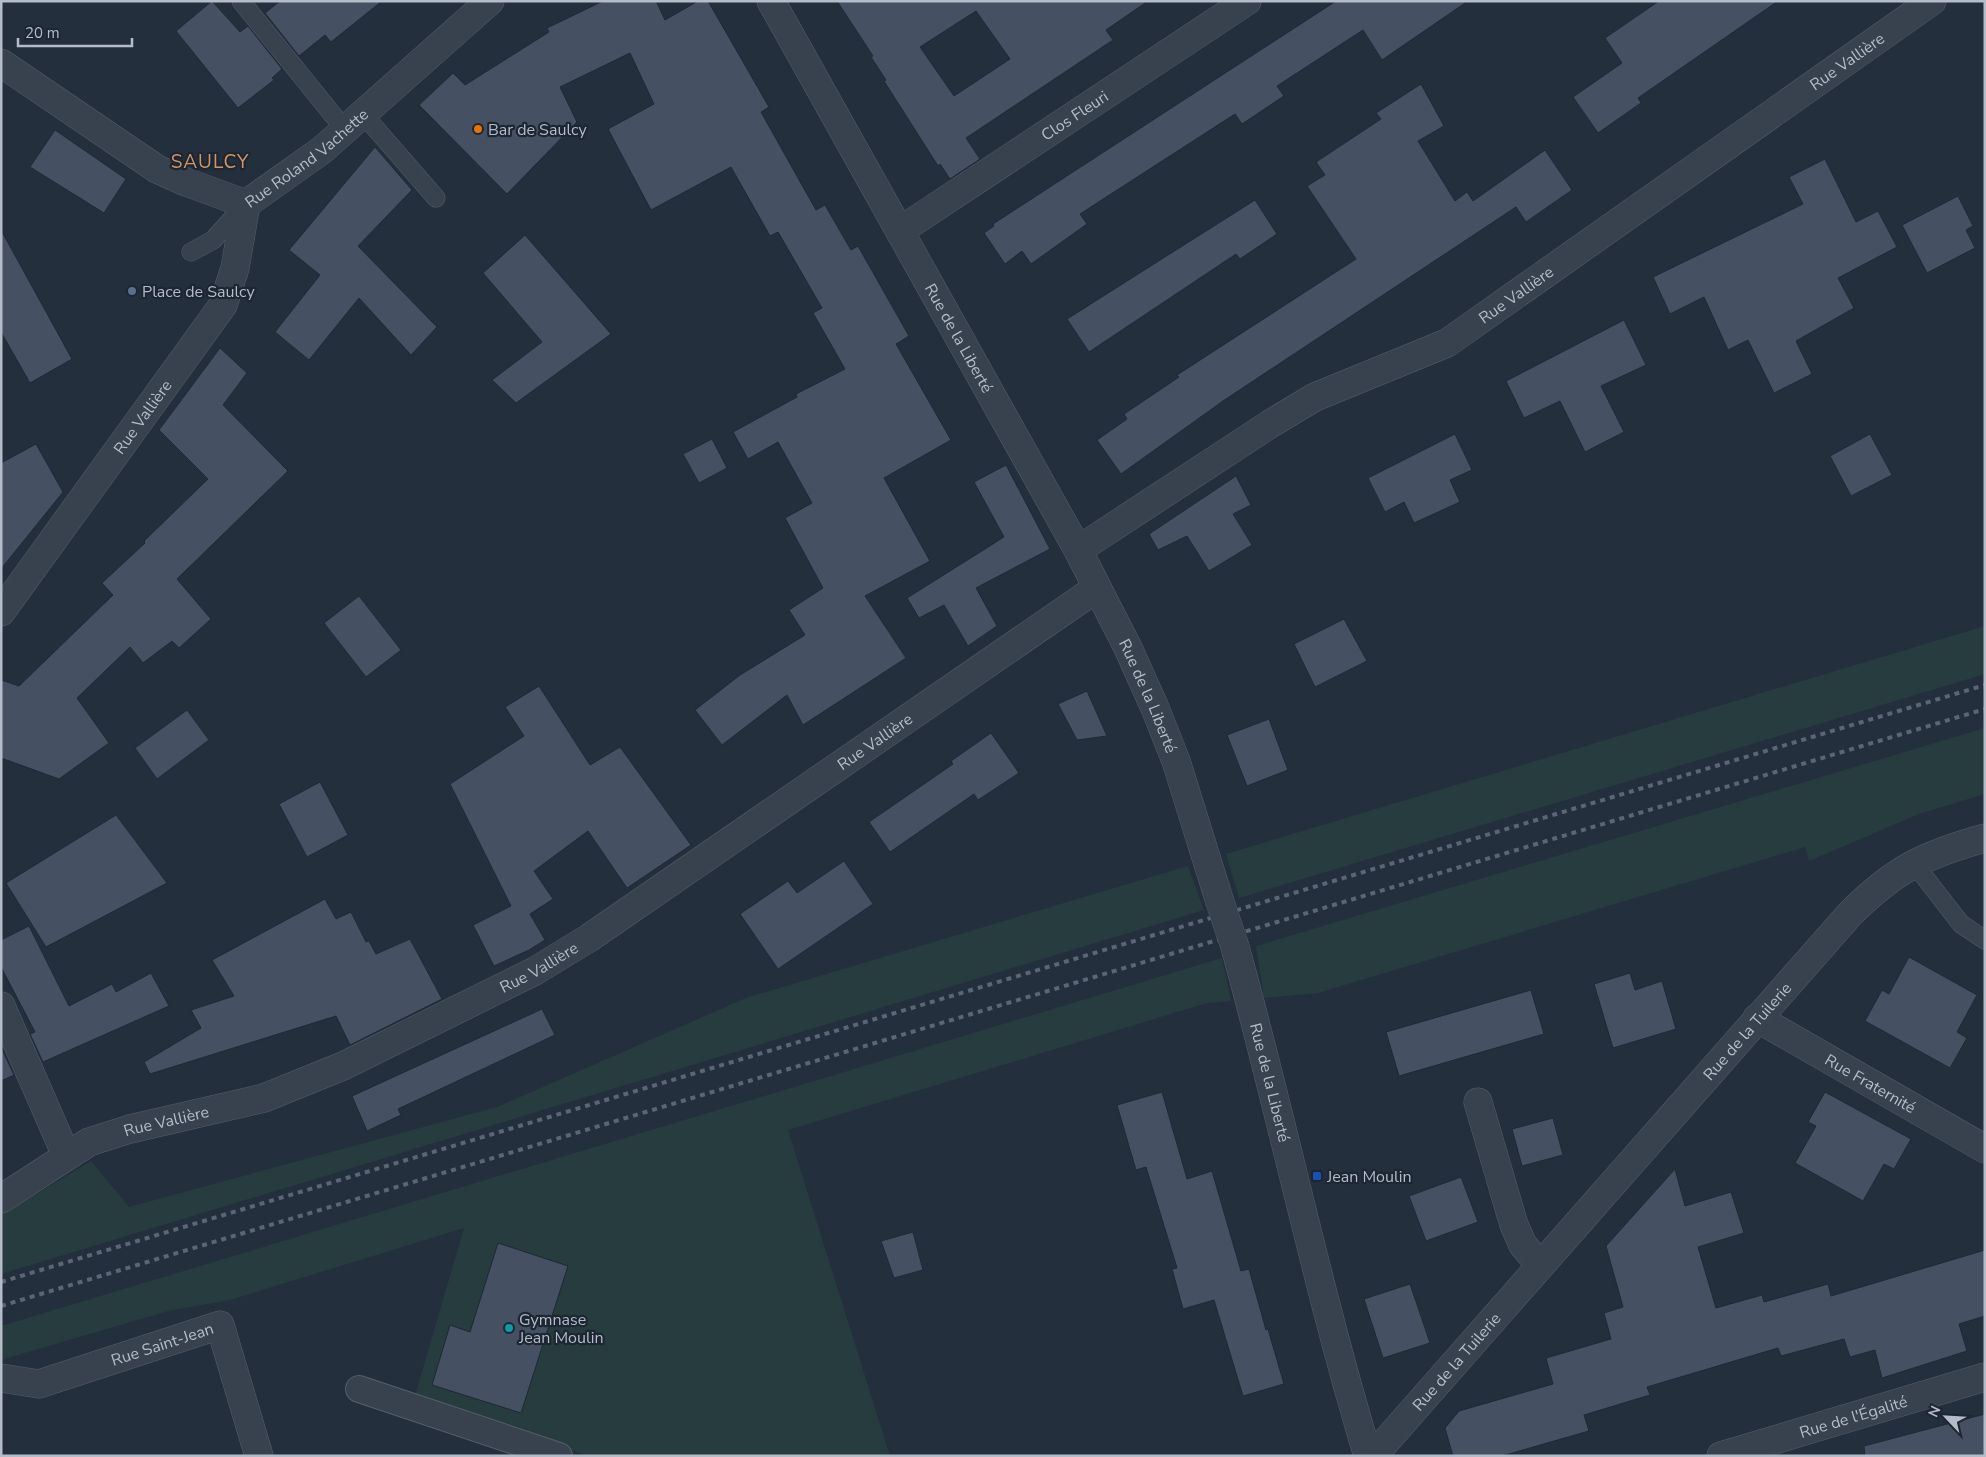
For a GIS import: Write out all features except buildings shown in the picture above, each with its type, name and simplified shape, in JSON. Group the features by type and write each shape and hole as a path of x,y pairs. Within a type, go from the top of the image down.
{"street":[{"name":"Rue de la Liberté","path":"771,1 901,230 1078,550 1138,671 1166,735 1186,792 1234,947 1295,1179 1327,1316 1368,1456"},
{"name":"Clos Fleuri","path":"901,230 1247,1"},
{"name":"Rue Vallière","path":"1078,550 1270,424 1315,397 1424,353 1453,338 1932,1"},
{"name":"Rue Roland Vachette","path":"1,63 157,169 246,204 322,150 477,5"},
{"name":"Rue Vallière","path":"1,612 223,304 236,268 246,204"},
{"name":"Rue Vallière","path":"1,1199 35,1178 66,1155 90,1142 108,1135 264,1098 291,1088 343,1066 535,971 589,938 1097,588"},
{"name":"Rue de la Tuilerie","path":"1373,1456 1757,1018 1870,893 1913,862 1985,838"},
{"path":"1,1006 66,1155"},
{"name":"Rue Fraternité","path":"1757,1018 1985,1149"},
{"path":"1478,1102 1514,1225 1524,1245 1540,1266"},
{"name":"Rue Saint-Jean","path":"1,1378 39,1384 220,1325 259,1456"},
{"name":"Rue de l'Égalité","path":"1721,1456 1985,1377"},
{"path":"358,1389 559,1456"}],"lane":[{"path":"242,1 354,122 436,198"},
{"path":"191,252 213,240 246,204"},
{"path":"1913,862 1961,924 1985,940"}],"green space":[{"path":"1985,626 1985,674 1239,898 1226,854"},
{"path":"1985,728 1985,794 1919,814 1809,861 1805,847 1318,993 1264,998 1256,946"},
{"path":"1188,866 1204,910 1,1274 1,1212 28,1199 91,1161 129,1207 497,1107 746,998"},
{"path":"1222,958 1231,1001 1207,1003 788,1130 890,1456 589,1456 414,1399 464,1228 230,1300 168,1311 1,1360 1,1326"}],"railway":[{"path":"1,1282 1985,685"},
{"path":"1,1306 1985,709"}],"place":[{"name":"Bar de Saulcy","path":"478,129"},
{"name":"Place de Saulcy","path":"132,291"},
{"name":"Jean Moulin","path":"1317,1176"},
{"name":"Gymnase Jean Moulin","path":"509,1328"}],"district":[{"name":"SAULCY","path":"210,161"}]}
